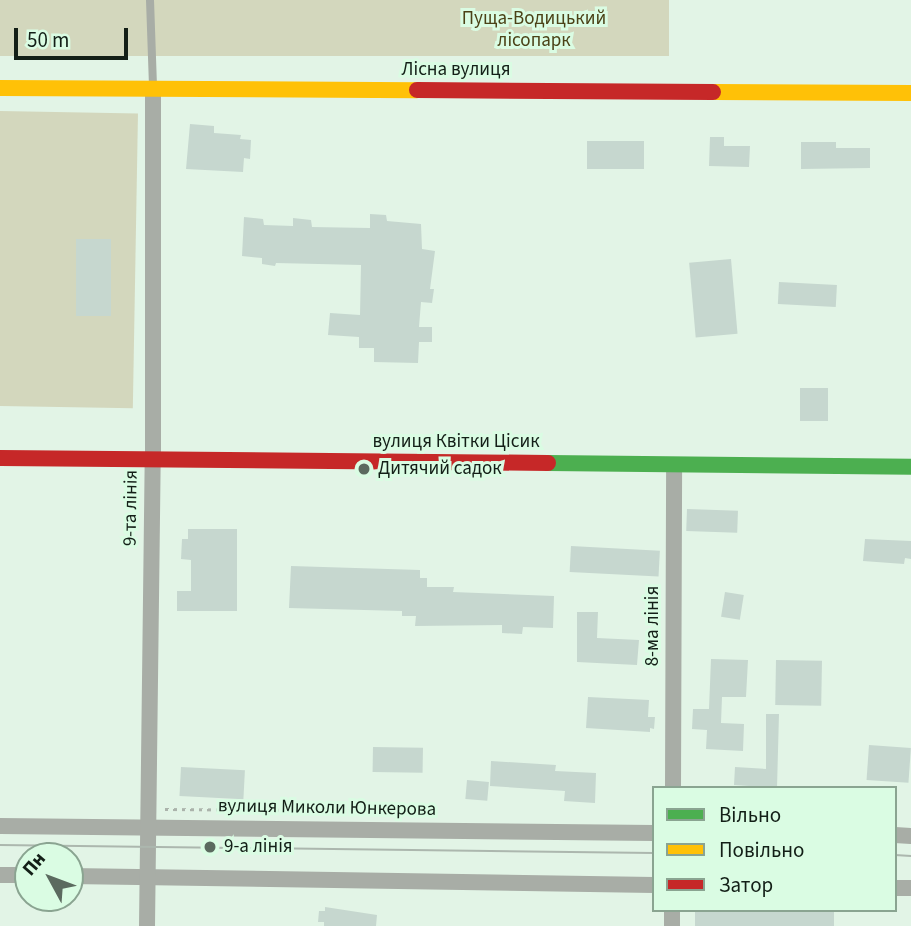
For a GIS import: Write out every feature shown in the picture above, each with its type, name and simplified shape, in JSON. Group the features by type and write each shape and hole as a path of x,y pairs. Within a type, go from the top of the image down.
{"street":[{"name":"Лісна вулиця","path":"0,88 911,93"},
{"name":"9-та лінія","path":"147,926 153,460 153,90"},
{"name":"вулиця Квітки Цісик","path":"0,458 911,467"},
{"name":"8-ма лінія","path":"673,786 674,465"},
{"name":"вулиця Миколи Юнкерова","path":"0,826 652,834"},
{"path":"84,876 652,885"}],"lane":[{"path":"150,0 153,90"}],"path":[{"path":"149,809 430,811 428,830"}],"green space":[{"name":"Пуща-Водицький лісопарк","path":"0,0 669,0 669,56 0,56"},
{"path":"0,111 138,113 133,408 0,406"}],"building":[{"path":"190,124 214,126 214,133 241,135 240,139 251,140 250,159 244,158 243,172 186,169"},
{"path":"710,137 724,137 724,146 750,146 749,167 709,166"},
{"path":"587,141 644,141 644,169 587,169"},
{"path":"801,142 836,142 836,148 870,148 870,168 801,169"},
{"path":"370,214 386,215 387,221 421,224 422,249 435,251 430,289 434,289 432,303 421,302 419,327 432,327 432,342 419,342 418,363 374,362 374,348 359,348 359,337 328,335 330,313 360,315 361,265 276,263 275,266 262,264 262,258 242,256 244,217 263,219 264,225 293,226 293,218 311,220 312,227 370,228"},
{"path":"76,239 111,239 111,316 76,316"},
{"path":"731,259 738,334 696,337 689,263"},
{"path":"779,282 837,285 836,307 778,304"},
{"path":"800,388 828,388 828,421 800,421"},
{"path":"687,509 738,511 737,533 686,531"},
{"path":"188,529 237,529 237,611 177,611 177,591 191,591 191,560 181,559 182,539 188,539"},
{"path":"865,539 911,541 911,559 905,558 904,564 863,561"},
{"path":"571,546 660,551 659,577 570,572"},
{"path":"291,566 420,570 420,578 427,578 427,587 454,587 453,592 554,596 553,628 523,627 522,634 502,633 502,625 415,626 416,616 402,616 402,611 289,608"},
{"path":"725,592 744,595 740,620 721,617"},
{"path":"577,612 598,612 597,638 639,640 637,665 577,662"},
{"path":"711,659 748,660 746,697 722,697 721,723 744,724 743,751 706,749 707,730 692,729 693,709 709,709"},
{"path":"776,660 822,661 821,706 775,705"},
{"path":"588,697 649,700 648,717 655,717 654,729 650,728 650,732 586,728"},
{"path":"766,714 779,714 777,786 734,785 735,767 766,769"},
{"path":"869,745 911,748 908,783 867,780"},
{"path":"373,747 423,748 423,773 373,772"},
{"path":"491,761 556,765 555,771 596,773 595,803 564,801 565,791 490,786"},
{"path":"181,767 245,770 243,799 179,796"},
{"path":"467,780 489,782 487,801 465,799"},
{"path":"325,907 377,915 376,926 324,926 324,922 318,922 319,911 325,911"},
{"path":"695,912 834,912 834,926 695,926"}],"tram line":[{"path":"0,845 652,853"},
{"path":"897,855 911,856"}],"traffic: fast":[{"path":"548,463 911,467"}],"traffic: slow":[{"path":"0,88 417,90"},
{"path":"713,92 911,93"}],"traffic: jam":[{"path":"417,90 713,92"},
{"path":"0,458 548,463"}],"place":[{"name":"Дитячий садок","path":"364,469"},
{"name":"9-а лінія","path":"210,847"}]}
